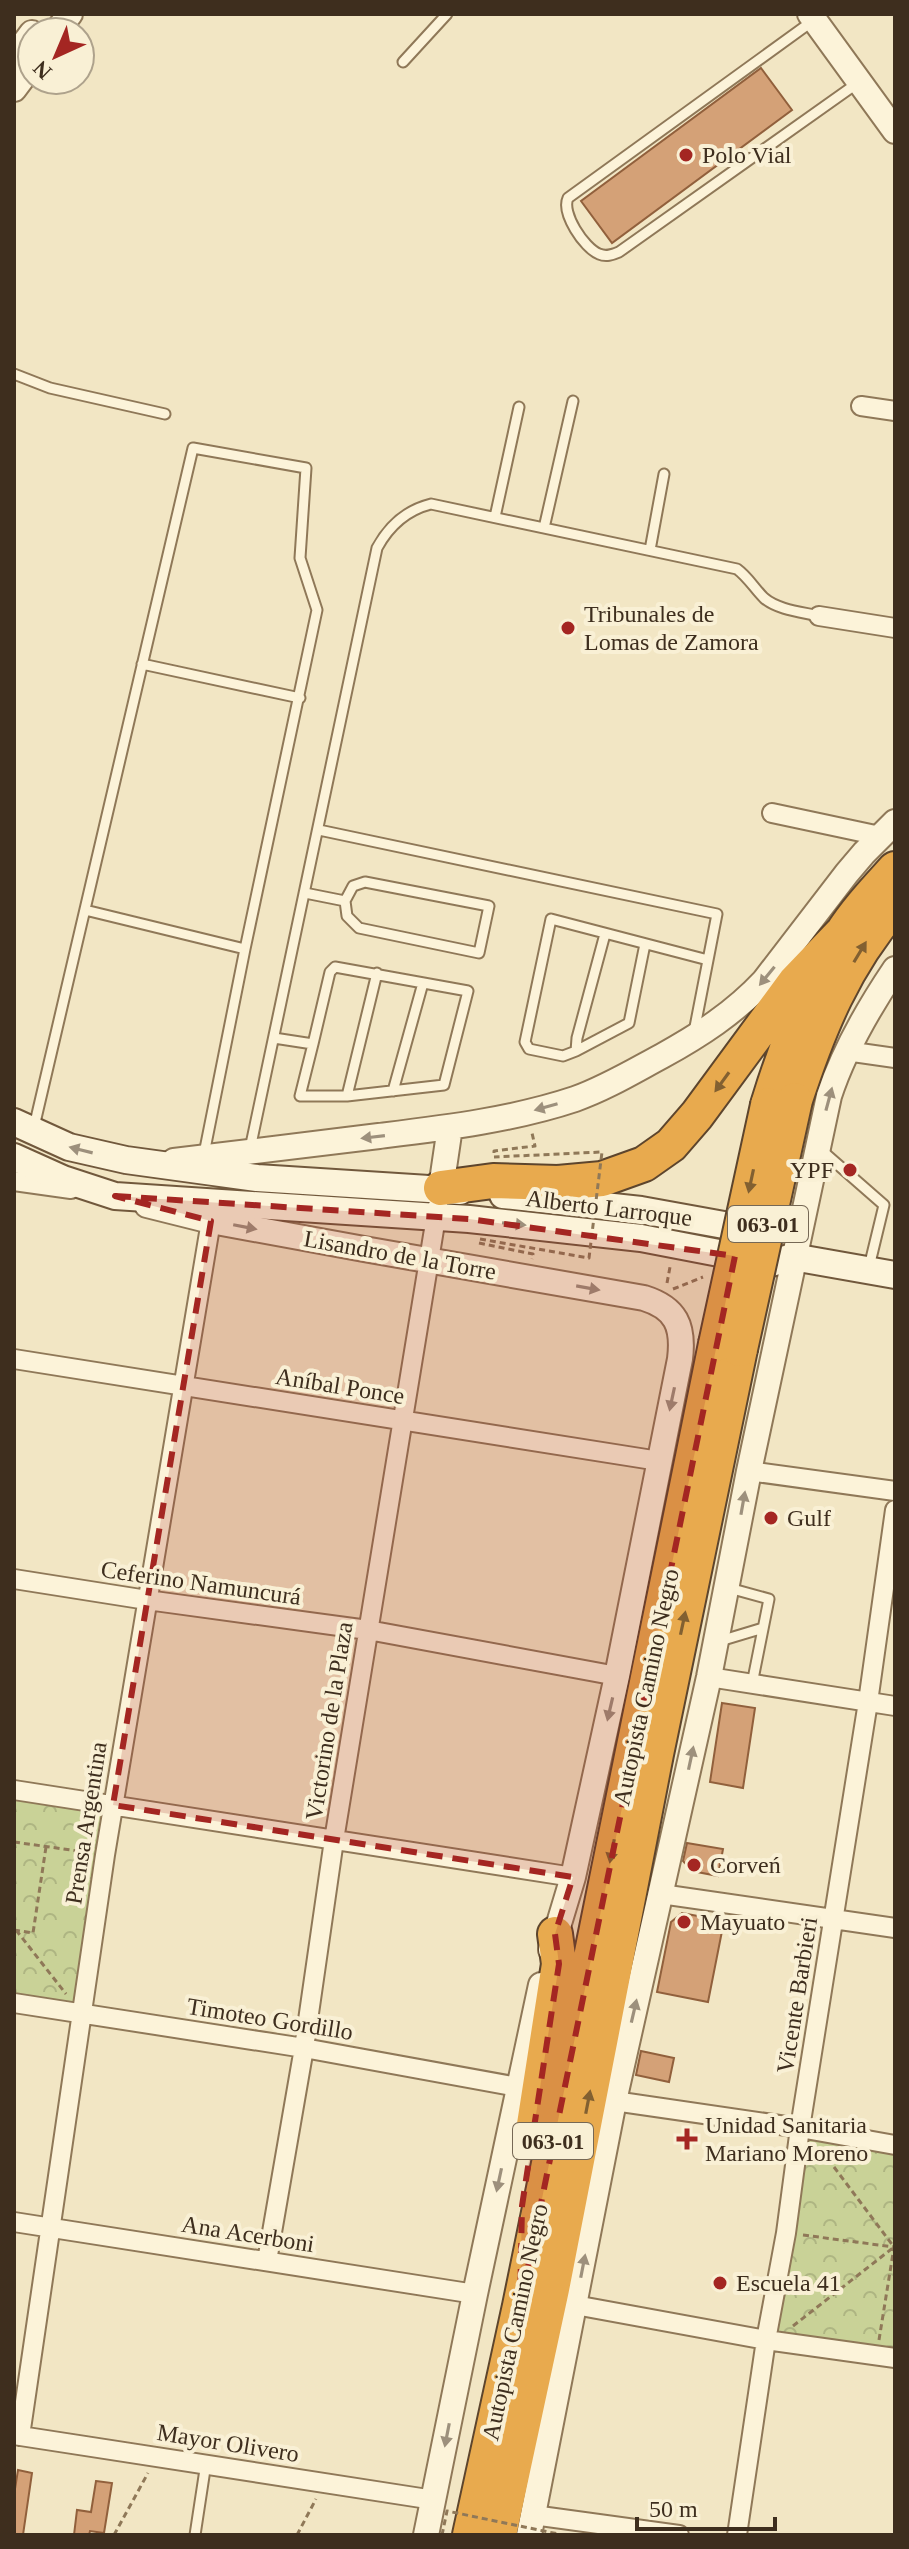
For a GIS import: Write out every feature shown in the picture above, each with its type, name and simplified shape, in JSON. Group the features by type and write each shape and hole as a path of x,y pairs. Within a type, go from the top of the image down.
{"highway":[{"name":"Autopista Camino Negro","path":"470,2535 781,1102 783,1056 805,1001 841,934 895,869"},
{"name":"Autopista Camino Negro","path":"781,1102 838,988 872,933 895,906"},
{"path":"438,1202 493,1181 558,1183 602,1179 644,1164 671,1145 697,1115 795,982 841,934"},
{"name":"Autopista Camino Negro","path":"499,2535 523,2516 552,2289 656,1754 728,1346"},
{"path":"520,2306 522,2206 559,1964 555,1934"},
{"path":"523,2516 534,2439 563,2320 575,2305"}],"main road":[{"name":"Alberto Larroque","path":"14,1157 107,1194 438,1202 641,1210 776,1234 793,1257 771,1263 438,1202 152,1164 69,1147 24,1127"},
{"path":"793,1257 895,1275"}],"street":[{"path":"812,17 895,131"},
{"path":"861,406 895,411"},
{"path":"819,616 895,628"},
{"path":"772,813 888,829"},
{"path":"152,1164 450,1127 528,1112 575,1099 609,1085 693,1039 733,1012 756,990 847,873 888,829"},
{"path":"886,2356 770,2340 575,2305 614,2101 709,1677 793,1257 829,1096 863,1018 895,969"},
{"path":"846,1051 895,1058"},
{"path":"438,1202 450,1127"},
{"name":"Lisandro de la Torre","path":"14,1181 107,1194 211,1221 644,1298 663,1304 677,1323 682,1343 659,1461"},
{"name":"Victorino de la Plaza","path":"267,2261 304,2048 334,1840 438,1202"},
{"name":"Prensa Argentina","path":"17,2435 105,1855 211,1221"},
{"name":"Aníbal Ponce","path":"14,1359 659,1461"},
{"path":"426,2535 518,2087 538,1998 573,1877 659,1461"},
{"path":"749,1471 895,1491"},
{"name":"Vicente Barbieri","path":"737,2535 770,2340 895,1510"},
{"name":"Ceferino Namuncurá","path":"14,1579 368,1630 617,1676"},
{"path":"709,1677 895,1706"},
{"path":"14,1790 573,1877"},
{"path":"661,1894 895,1928"},
{"name":"Timoteo Gordillo","path":"14,2003 304,2048 518,2087"},
{"path":"614,2101 895,2145"},
{"name":"Ana Acerboni","path":"14,2222 475,2294"},
{"name":"Mayor Olivero","path":"17,2435 434,2500"},
{"path":"523,2516 679,2535"}],"lane":[{"path":"403,62 447,14"},
{"path":"812,17 568,198 565,206 567,216 591,249 600,255 611,256 859,82"},
{"path":"14,374 50,388 165,414"},
{"path":"544,528 573,401"},
{"path":"495,517 519,407"},
{"path":"24,1127 85,910 193,448 306,468 300,558 317,610 203,1157"},
{"path":"650,550 664,474"},
{"path":"249,1152 377,548 386,532 416,508 431,504 737,569 775,605 819,616"},
{"path":"142,664 300,698"},
{"path":"319,830 717,914 693,1039"},
{"path":"365,882 489,906 479,953 359,928 347,916 345,901 353,886 365,882"},
{"path":"305,893 345,901"},
{"path":"85,910 245,949"},
{"path":"645,944 629,1023 563,1056 529,1049 525,1042 551,919 708,960"},
{"path":"576,1051 605,934"},
{"path":"335,967 423,983 468,991 444,1085 347,1096 300,1096 330,972 335,967"},
{"path":"347,1096 377,973"},
{"path":"393,1091 423,983"},
{"path":"274,1038 313,1044"},
{"path":"818,1147 884,1205 868,1270"},
{"path":"728,1588 769,1599 752,1684"},
{"path":"716,1641 763,1628"},
{"path":"195,2535 206,2463"}],"path":[{"path":"480,1239 589,1258 602,1152 494,1157 494,1151 535,1146 528,1112"},
{"path":"674,1244 665,1289 674,1289 712,1273"},
{"path":"14,1842 105,1855"},
{"path":"15,1930 33,1933 46,1847"},
{"path":"15,1930 81,2013"},
{"path":"820,2132 818,2145 894,2247"},
{"path":"786,2233 894,2247"},
{"path":"886,2356 895,2241"},
{"path":"770,2340 894,2247"},
{"path":"114,2535 157,2456"},
{"path":"297,2535 324,2483"},
{"path":"442,2535 447,2511 563,2535"}],"highlighted area":[{"path":"115,1196 469,1219 735,1256 520,2306 522,2206 559,1964 555,1934 573,1877 113,1805 211,1221"}],"green space":[{"path":"14,1790 113,1805 81,2013 14,2003"},
{"path":"800,2128 895,2145 895,2358 774,2340"}],"building":[{"name":"Polo Vial","path":"761,68 792,110 612,243 581,201"},
{"path":"722,1703 755,1708 743,1788 710,1782"},
{"path":"687,1843 723,1849 718,1876 692,1871 683,1861"},
{"path":"682,1913 724,1921 708,2002 657,1992 671,1922"},
{"path":"641,2051 674,2058 669,2082 636,2075"},
{"path":"18,2470 32,2473 23,2535 14,2534 14,2495"},
{"path":"96,2481 112,2483 104,2533 90,2531 89,2535 74,2535 77,2510 91,2512"}],"place":[{"name":"Polo Vial","path":"686,155"},
{"name":"Tribunales de Lomas de Zamora","path":"568,628"},
{"name":"YPF","path":"850,1170"},
{"name":"Gulf","path":"771,1518"},
{"name":"Corveń","path":"694,1865"},
{"name":"Mayuato","path":"684,1922"},
{"name":"Unidad Sanitaria Mariano Moreno","path":"687,2139"},
{"name":"Escuela 41","path":"720,2283"}]}
